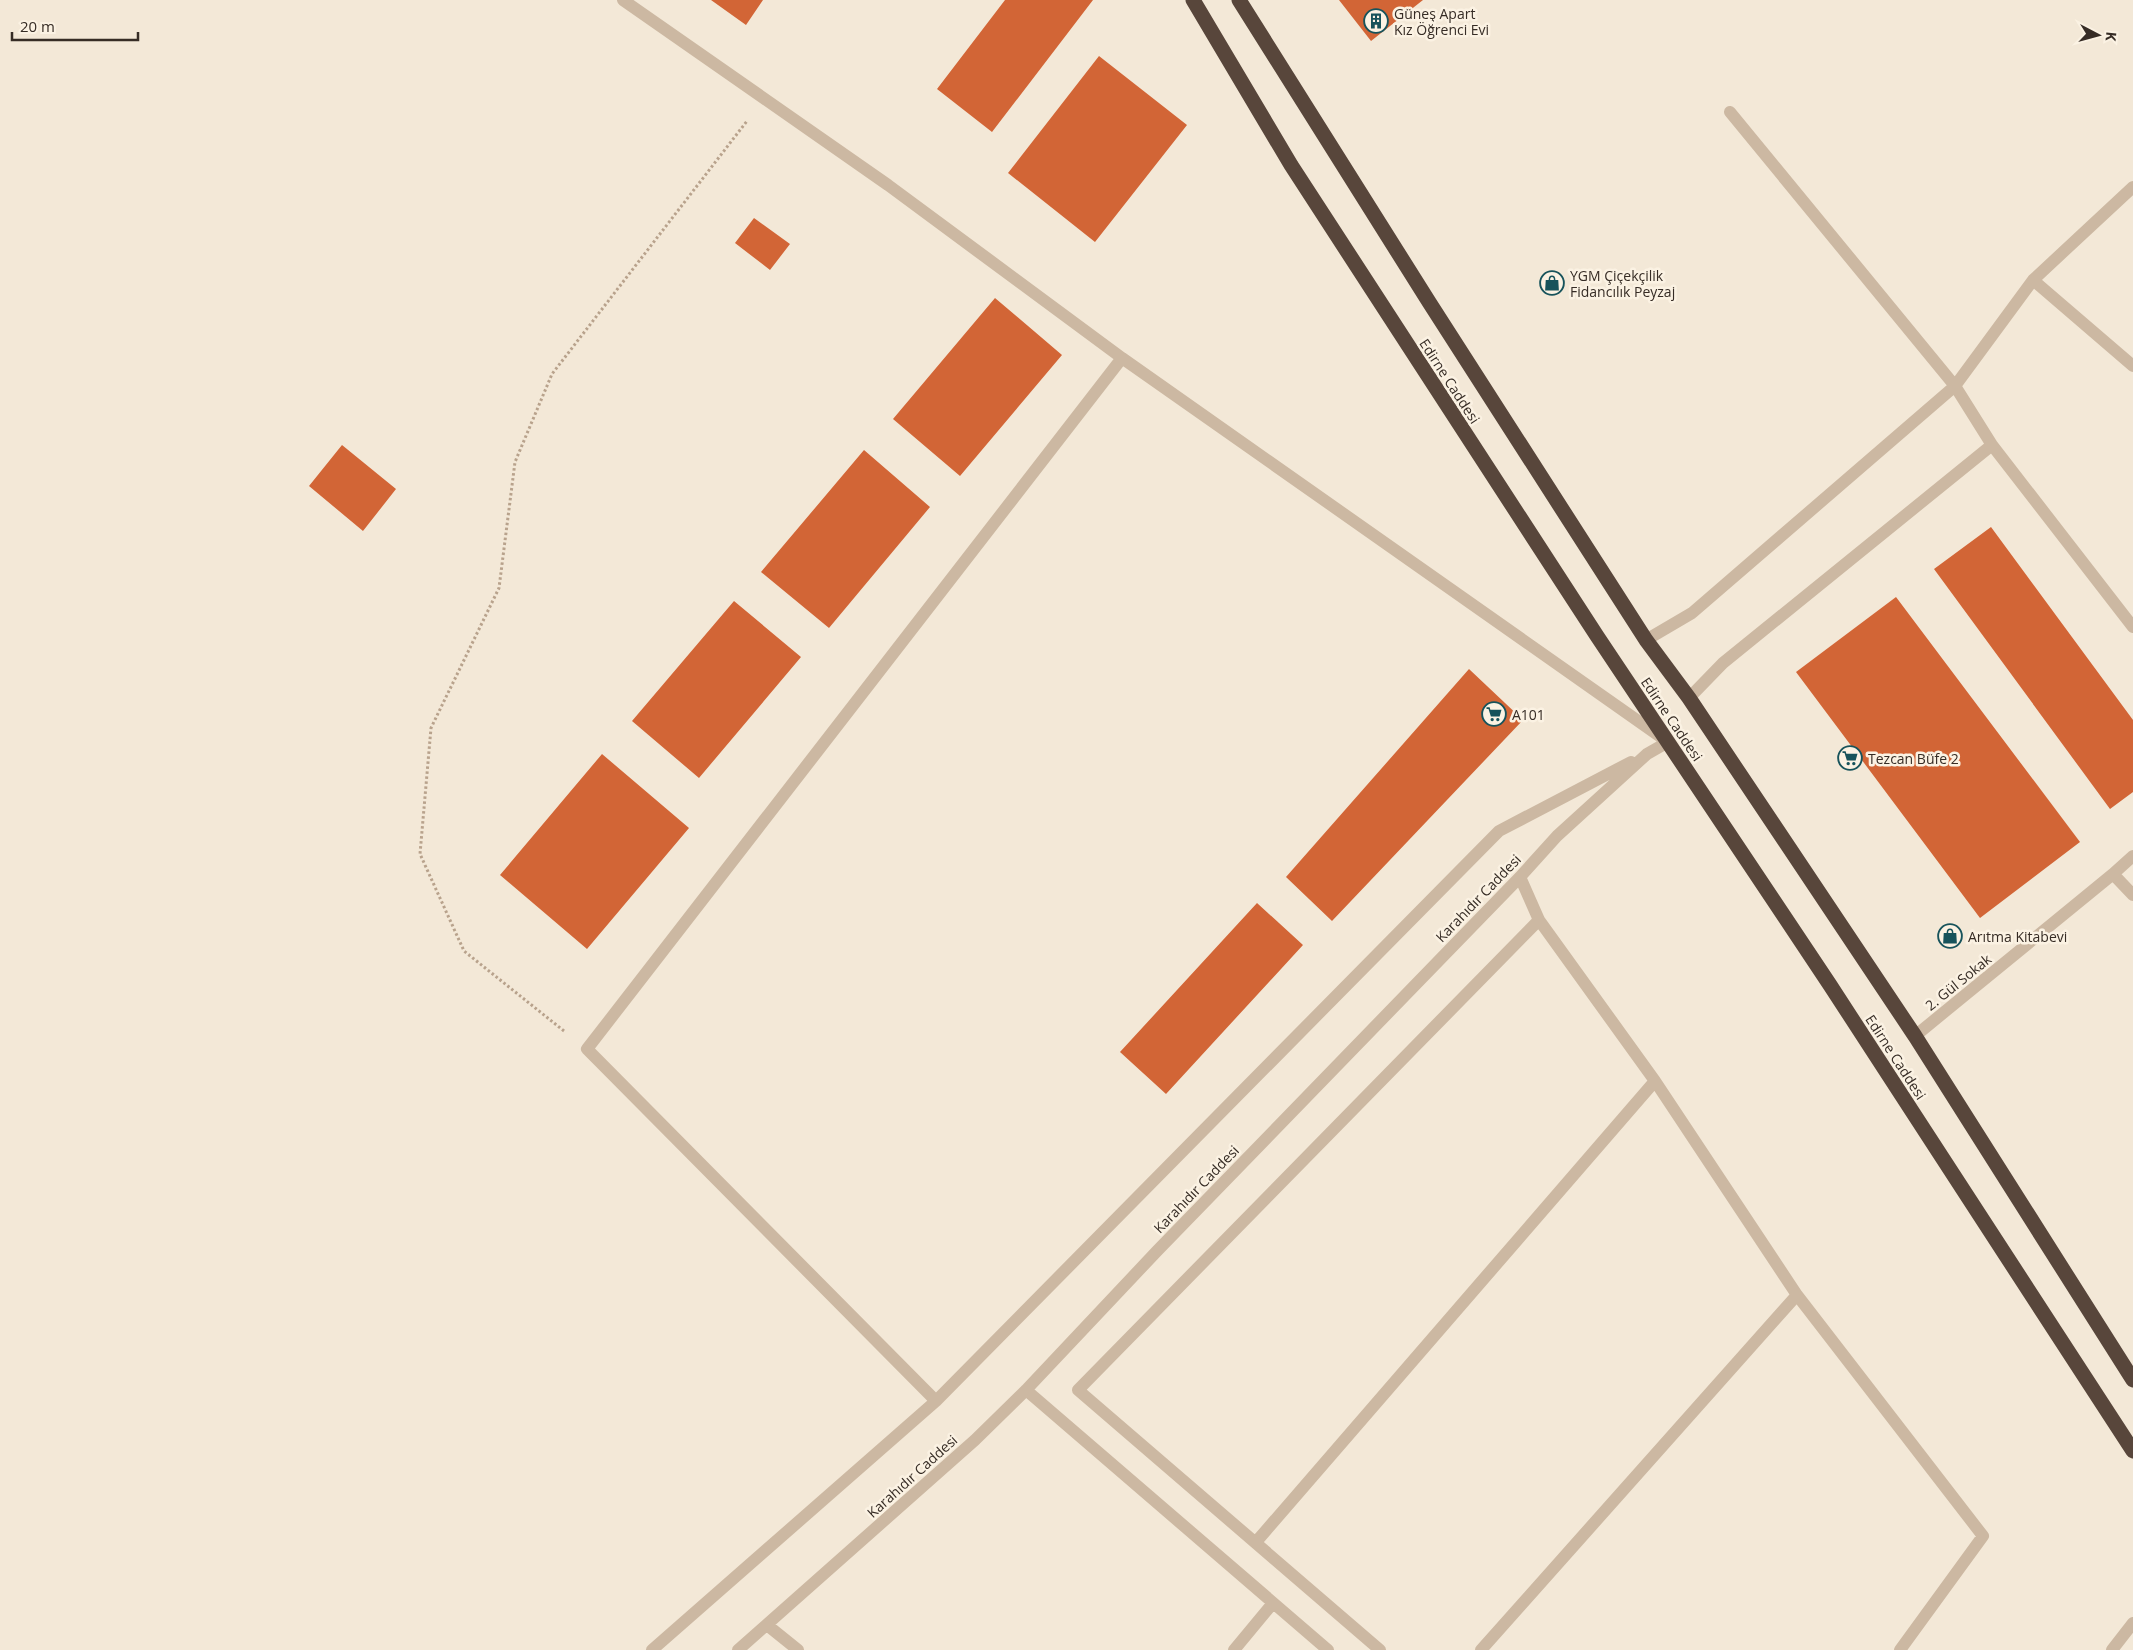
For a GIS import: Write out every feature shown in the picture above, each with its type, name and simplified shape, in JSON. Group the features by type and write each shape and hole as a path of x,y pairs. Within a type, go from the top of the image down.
{"highway":[{"name":"Edirne Caddesi","path":"1193,0 1291,165 2133,1450"},
{"name":"Edirne Caddesi","path":"1239,0 1423,293 1646,640 1689,698 1915,1036 2133,1380"}],"street":[{"path":"622,0 888,186 1122,358 1668,742"},
{"path":"1730,112 1955,386 1992,445 2133,627"},
{"path":"1646,640 1692,613 1955,386 2033,280 2133,187"},
{"path":"2033,280 2133,366"},
{"path":"936,1400 587,1049 1122,358"},
{"path":"1689,698 1723,663 1992,445"},
{"name":"Karahıdır Caddesi","path":"738,1650 976,1440 1520,877 1557,836 1646,754 1668,742"},
{"path":"652,1650 936,1400 1499,831 1646,754"},
{"name":"2. Gül Sokak","path":"1915,1036 2133,856"},
{"path":"2113,874 2133,895"},
{"path":"1520,877 1539,920 1655,1081 1797,1295 1983,1536 1900,1650"},
{"path":"1380,1650 1078,1390 1539,920"},
{"path":"1256,1542 1655,1081"},
{"path":"1481,1650 1797,1295"},
{"path":"1026,1390 1328,1650"},
{"path":"1234,1650 1273,1603"},
{"path":"2112,1650 2133,1622"},
{"path":"767,1625 798,1650"}],"path":[{"path":"587,1049 464,952 420,854 432,728 499,588 515,462 552,374 764,99"}],"building":[{"path":"711,0 763,0 746,25"},
{"path":"1005,0 1093,0 992,132 937,89"},
{"name":"Güneş Apart Kız Öğrenci Evi","path":"1339,0 1423,0 1371,41"},
{"path":"1099,56 1187,125 1095,242 1008,173"},
{"path":"754,218 790,244 770,270 735,243"},
{"path":"995,298 1062,355 960,476 893,419"},
{"path":"342,445 396,489 363,531 309,486"},
{"path":"864,450 930,507 829,628 761,572"},
{"path":"1991,527 2133,720 2133,792 2110,809 1934,569"},
{"path":"1896,597 2080,842 1980,918 1796,672"},
{"path":"734,601 801,657 699,778 632,721"},
{"path":"1469,669 1523,720 1332,921 1286,877"},
{"path":"602,754 689,828 587,949 500,875"},
{"path":"1257,903 1303,945 1166,1094 1120,1052"}],"place":[{"name":"Güneş Apart Kız Öğrenci Evi","path":"1376,21"},
{"name":"YGM Çiçekçilik Fidancılık Peyzaj","path":"1552,283"},
{"name":"A101","path":"1494,714"},
{"name":"Tezcan Büfe 2","path":"1850,758"},
{"name":"Arıtma Kitabevi","path":"1950,936"}]}
